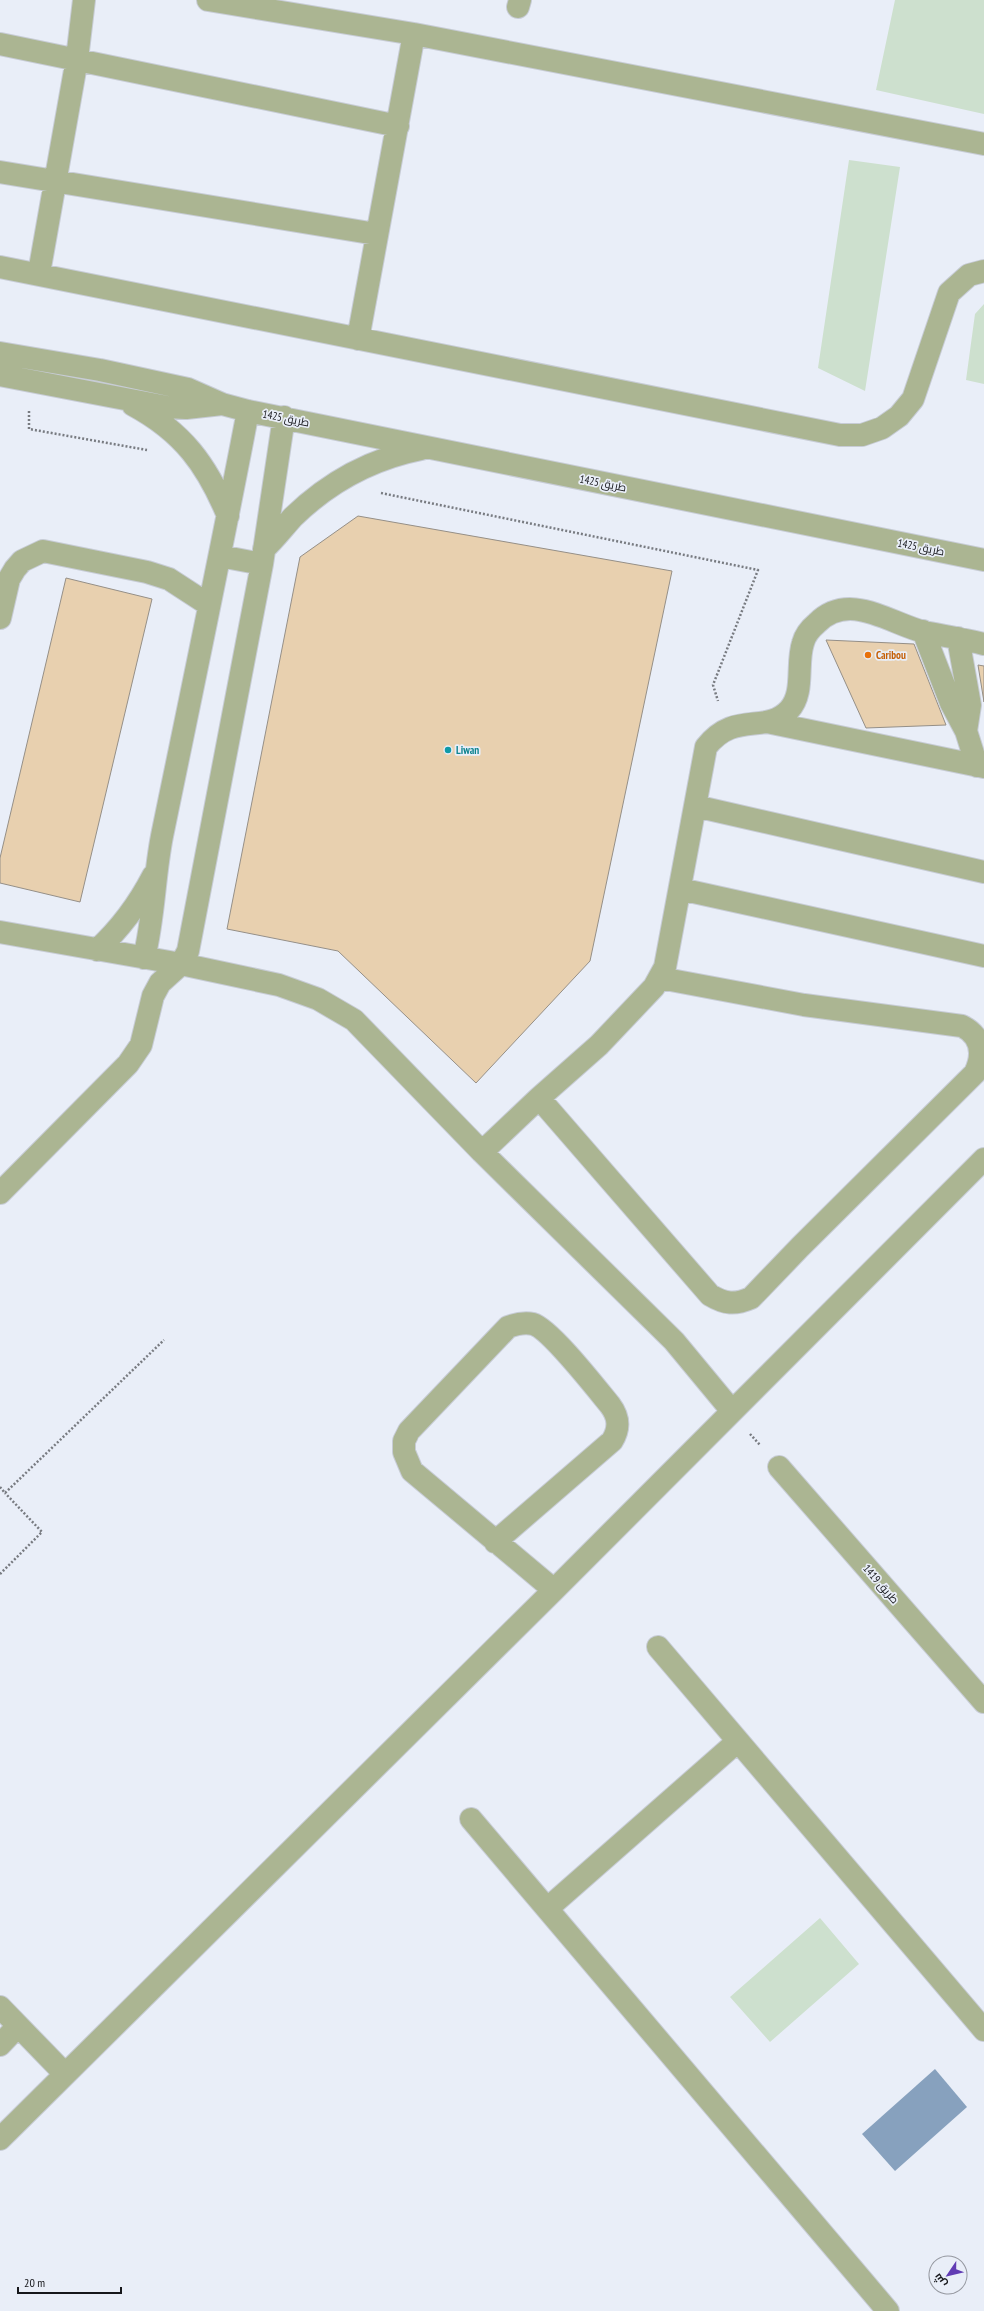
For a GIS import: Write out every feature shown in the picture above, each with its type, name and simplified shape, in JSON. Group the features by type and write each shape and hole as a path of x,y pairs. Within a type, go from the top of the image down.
{"street":[{"path":"39,273 57,180 77,59 84,0"},
{"path":"208,0 414,34 984,144"},
{"path":"358,339 376,234 398,126 414,34"},
{"path":"0,44 398,126"},
{"path":"0,172 57,180 376,234"},
{"path":"0,266 358,339 840,434 862,434 882,428 899,416 913,399 949,293 969,275 984,271"},
{"name":"طريق 1425","path":"0,353 100,370 188,389 222,404 248,411 284,417 429,448 982,556"},
{"name":"طريق 1425","path":"0,375 122,399 186,408 222,404"},
{"path":"122,399 150,415 177,434 199,459 216,486 228,516"},
{"path":"144,958 152,923 155,871 220,556 248,411"},
{"path":"0,1193 128,1064 141,1045 154,996 160,983 181,964 188,951 263,556 284,417"},
{"path":"220,556 263,556 315,497 340,479 368,464 398,454 429,448"},
{"path":"0,618 9,579 15,569 22,561 43,551 147,572 169,579 209,605"},
{"path":"482,1152 539,1098 599,1045 647,995 660,978 665,966 706,747 713,738 733,726 767,722 779,718 789,710 796,699 803,642 811,629 822,618 844,608 857,608 923,631 984,644"},
{"path":"923,631 951,703 981,766"},
{"path":"958,638 970,705 966,732"},
{"path":"767,722 981,766"},
{"path":"695,806 984,872"},
{"path":"97,950 131,915 155,871"},
{"path":"680,889 984,956"},
{"path":"0,932 181,964 279,985 318,999 354,1020 482,1152 674,1341 732,1411"},
{"path":"539,1098 710,1295 720,1301 730,1304 741,1303 751,1298 800,1247 975,1073 982,1057 982,1047 978,1038 971,1031 962,1026 804,1005 660,978"},
{"path":"0,2140 554,1590 984,1159"},
{"path":"495,1542 612,1441 618,1427 615,1411 548,1334 533,1324 516,1324 508,1327 409,1431 404,1441 404,1452 412,1471 495,1542 554,1590"},
{"name":"طريق 1419","path":"779,1466 984,1702"},
{"path":"658,1647 984,2030"},
{"path":"548,1908 738,1741"},
{"path":"471,1819 888,2311"},
{"path":"0,2007 65,2074"},
{"path":"0,2045 18,2026"}],"path":[{"path":"29,407 29,429 152,451"},
{"path":"375,492 758,570 713,685 723,714 733,726"},
{"path":"5,1493 164,1340"},
{"path":"0,1487 42,1532 0,1574"}],"green space":[{"path":"895,0 984,0 984,114 876,90"},
{"path":"849,160 900,167 865,391 818,368"},
{"path":"984,304 984,384 966,380 975,314"},
{"path":"820,1918 859,1964 770,2042 730,1997"}],"water":[{"path":"935,2069 967,2107 895,2171 862,2134"}],"building":[{"name":"Liwan","path":"358,516 672,571 590,961 476,1083 338,951 227,929 300,557"},
{"path":"66,578 152,599 80,902 0,883 0,858"},
{"path":"826,640 914,644 946,725 866,728"},
{"path":"978,665 984,666 984,702"}],"place":[{"name":"Caribou","path":"868,655"},
{"name":"Liwan","path":"448,750"}]}
